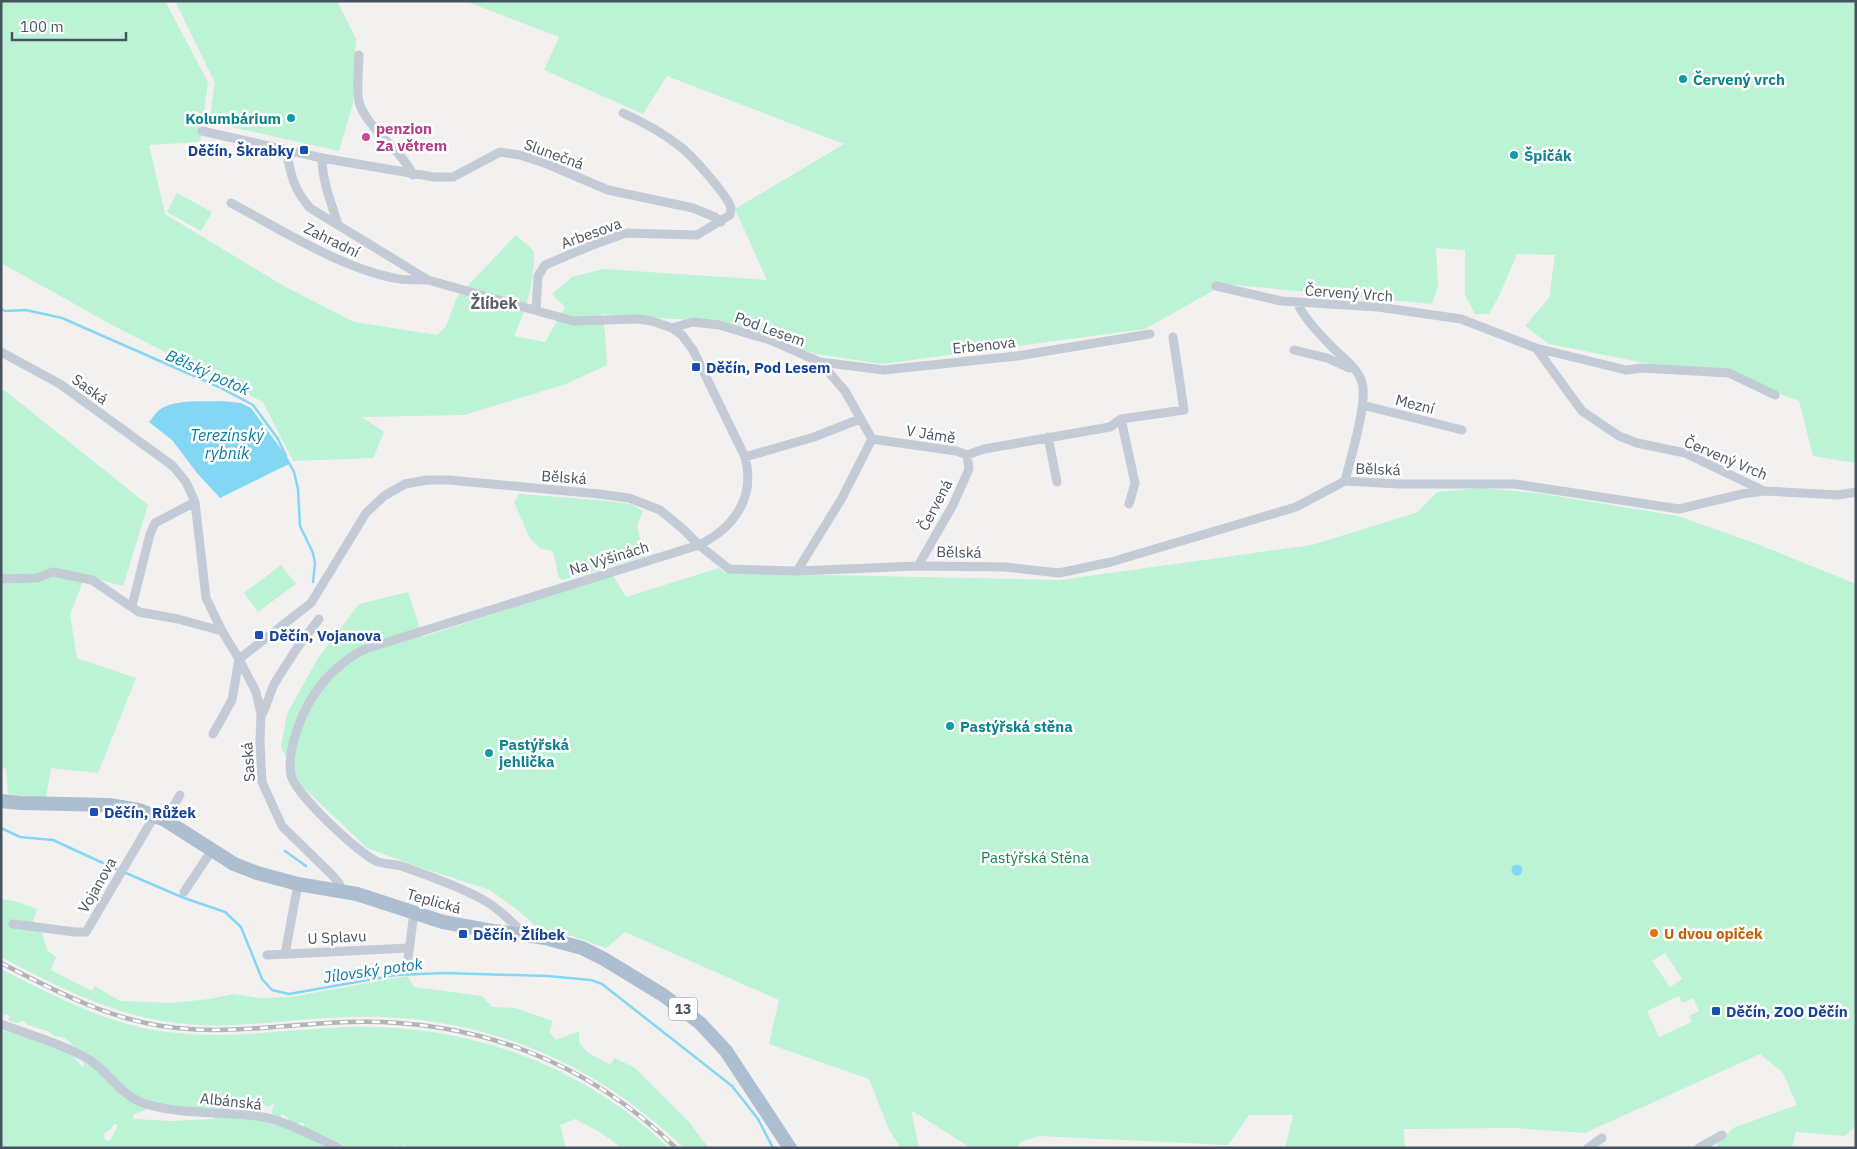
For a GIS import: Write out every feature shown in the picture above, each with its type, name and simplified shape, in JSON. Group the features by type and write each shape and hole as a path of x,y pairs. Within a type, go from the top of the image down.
{"main road":[{"name":"Teplická","path":"1,801 27,804 109,805 139,810 160,818 246,869 298,884 357,894 414,913 464,926 564,943 604,958 663,995 700,1023 726,1051 790,1148"}],"street":[{"path":"359,55 359,102 374,126 408,164 413,175"},
{"path":"623,113 640,121 682,148 707,174 731,207 730,215 720,222"},
{"name":"Slunečná","path":"202,132 322,158 413,175 434,177 453,177 500,152 520,155 547,164 608,190 693,208 715,217 720,222"},
{"name":"Na Výšinách","path":"286,150 292,180 299,195 310,208 428,280 573,321 638,319 652,321 672,328 682,335 693,350 745,457 748,481 741,507 723,531 699,546 365,649 349,658 324,681 309,701 295,735 291,757 295,785 309,801 357,849 368,857 444,881 480,898 510,920 525,935"},
{"path":"322,158 327,188 338,224"},
{"name":"Zahradní","path":"231,203 318,249 365,270 395,279 428,280"},
{"name":"Arbesova","path":"532,308 538,276 545,266 590,246 626,233 696,235 720,222"},
{"name":"Červený Vrch","path":"1216,286 1281,301 1378,307 1461,319 1536,348 1626,370 1658,369 1729,373 1776,395"},
{"path":"1297,302 1301,311 1354,370 1362,382 1364,394 1355,441 1344,481"},
{"name":"Pod Lesem","path":"672,328 693,322 719,325 770,340 820,362 844,391 860,418"},
{"name":"Erbenova","path":"820,362 884,370 1017,356 1150,334"},
{"name":"V Jámě","path":"872,439 956,451 967,455 984,449 1110,427 1121,419 1184,410 1173,337"},
{"name":"Červený Vrch","path":"1536,348 1582,411 1612,432 1637,443 1685,453 1764,491 1838,495 1856,492"},
{"path":"1294,350 1327,358 1354,370"},
{"name":"Saská","path":"1,352 60,384 159,455 173,466 186,482 195,502 206,598 256,692 260,714 262,782 282,826 332,875 339,883 343,892"},
{"name":"Mezní","path":"1362,405 1462,430"},
{"path":"745,457 814,437 860,418 872,439 842,498 797,571"},
{"path":"1121,419 1135,483 1129,504"},
{"path":"1048,437 1057,482"},
{"name":"Červená","path":"918,566 953,505 969,469 967,455"},
{"name":"Bělská","path":"240,659 311,604 366,513 384,496 405,484 427,480 449,480 629,498 660,510 683,529 699,546 729,569 797,571 918,566 1006,567 1059,573 1111,562 1296,507 1344,481 1400,484 1515,484 1680,510 1742,494 1764,491"},
{"path":"132,606 150,534 155,523 195,502"},
{"path":"1,579 37,578 54,572 92,580 140,612 178,619 222,631"},
{"path":"260,714 263,713 274,684 297,648 319,619"},
{"path":"213,734 232,700 240,659"},
{"name":"Vojanova","path":"13,924 86,932 124,866 180,795"},
{"path":"184,892 212,850"},
{"path":"285,954 298,884"},
{"path":"407,966 414,913"},
{"name":"U Splavu","path":"267,955 409,948"},
{"name":"Albánská","path":"1,1024 68,1049 91,1061 120,1088 141,1102 163,1108 258,1116 288,1124 338,1148"},
{"path":"1698,1148 1722,1135"},
{"path":"1588,1148 1602,1138"}],"green space":[{"name":"Červený vrch","path":"1,1 165,1 208,82 200,142 149,145 165,214 282,285 354,322 437,335 446,326 457,297 516,235 534,251 534,262 529,295 514,336 545,342 565,307 552,294 572,277 603,269 767,280 735,209 844,144 667,76 643,114 544,70 559,37 465,1 1856,1 1856,463 1813,456 1799,401 1774,392 1727,370 1661,366 1549,344 1525,326 1549,298 1555,255 1517,254 1489,314 1475,314 1465,295 1465,250 1436,248 1438,286 1432,304 1225,284 1145,329 882,364 816,354 742,328 705,321 601,314 605,332 607,365 566,384 464,415 362,417 384,432 373,458 293,461 263,402 112,325 3,264 1,260"},
{"path":"175,1 337,1 356,39 353,104 339,151 209,122 215,83"},
{"path":"177,193 212,212 201,231 167,212"},
{"path":"1,390 4,390 148,505 123,586 85,576 70,615 77,658 136,678 98,773 51,768 46,798 8,794 6,769 1,767"},
{"name":"Pastýřská Stěna","path":"1481,488 1537,493 1678,516 1757,544 1856,584 1856,1125 1845,1136 1796,1132 1792,1148 1719,1148 1717,1144 1733,1128 1797,1105 1783,1073 1760,1054 1585,1133 1515,1128 1404,1129 1405,1148 1285,1148 1293,1115 1249,1115 1228,1145 1039,1136 1021,1142 1016,1148 971,1148 911,1110 919,1148 901,1148 889,1130 869,1079 769,1044 779,1000 625,932 606,948 572,936 542,932 519,911 490,890 367,848 302,786 281,747 287,714 318,658 359,604 408,592 423,637 613,575 626,597 719,568 725,573 1060,580 1312,545 1418,512 1437,492","holes":["1665,953 1682,979 1670,987 1652,961","1679,996 1682,1003 1693,998 1699,1011 1689,1016 1692,1022 1659,1037 1647,1011"]},
{"path":"519,494 630,504 643,511 637,525 644,555 643,557 563,580 559,578 554,555 551,550 541,549 530,539 514,502"},
{"path":"281,565 296,584 258,612 244,593"},
{"path":"1,899 15,901 37,909 33,921 42,933 47,950 56,957 51,970 92,991 95,986 120,1001 172,1003 210,999 233,994 259,998 290,997 407,976 414,987 482,996 492,1007 515,1008 553,1021 549,1032 556,1040 579,1031 579,1042 587,1052 610,1065 615,1058 635,1068 688,1121 708,1147 684,1148 648,1116 610,1089 570,1066 529,1047 485,1033 440,1023 394,1018 346,1017 240,1025 198,1025 154,1019 108,1007 43,979 1,957"},
{"path":"1,969 86,1010 131,1025 154,1030 198,1035 346,1027 391,1028 435,1032 478,1041 520,1054 560,1072 599,1093 635,1119 669,1148 622,1148 600,1132 575,1119 560,1125 566,1148 408,1148 404,1145 400,1148 396,1145 394,1148 345,1148 343,1144 326,1138 335,1148 1,1148 1,1030 40,1041 69,1053 83,1068 84,1060 79,1051 65,1038 54,1036 50,1032 28,1025 23,1021 17,1023 8,1020 10,1016 5,1014 1,1018","holes":["148,1102 209,1110 214,1119 172,1121 133,1119 134,1114 146,1110","262,1103 268,1107 275,1103 271,1112 275,1119 279,1120 282,1114 294,1123 304,1123 304,1132 271,1124 253,1114 254,1110 260,1111","114,1124 118,1125 110,1141 105,1140 104,1134"]}],"water":[{"name":"Terezínský rybník","path":"221,401 241,403 251,408 289,460 289,464 220,498 197,473 172,440 149,422 157,412 170,405 187,402"},
{"path":"1517,864 1523,870 1517,876 1511,870"}],"waterway":[{"name":"Bělský potok","path":"1,309 5,311 26,310 62,318 219,387 253,405 278,439 286,456"},
{"name":"Bělský potok","path":"288,461 294,472 298,489 300,526 313,553 315,563 313,582"},
{"name":"Jílovský potok","path":"1,828 20,837 53,840 184,898 225,912 241,927 262,979 272,990 289,994 396,975 444,973 547,976 591,980 602,984 732,1086 758,1119 773,1148"},
{"name":"Bělský potok","path":"285,851 306,866"}],"railway":[{"path":"1,963 43,985 86,1004 154,1025 198,1030 220,1030 347,1022 394,1023 439,1028 483,1037 525,1050 566,1068 604,1091 641,1117 676,1148"}],"place":[{"name":"Červený vrch","path":"1683,79"},
{"name":"Kolumbárium","path":"291,118"},
{"name":"penzion Za větrem","path":"366,137"},
{"name":"Děčín, Škrabky","path":"304,150"},
{"name":"Špičák","path":"1514,155"},
{"name":"Děčín, Pod Lesem","path":"696,367"},
{"name":"Děčín, Vojanova","path":"259,635"},
{"name":"Pastýřská stěna","path":"950,726"},
{"name":"Pastýřská jehlička","path":"489,753"},
{"name":"Děčín, Růžek","path":"94,812"},
{"name":"U dvou opiček","path":"1654,933"},
{"name":"Děčín, Žlíbek","path":"463,934"},
{"name":"Děčín, ZOO Děčín","path":"1716,1011"}],"district":[{"name":"Žlíbek","path":"494,303"}]}
